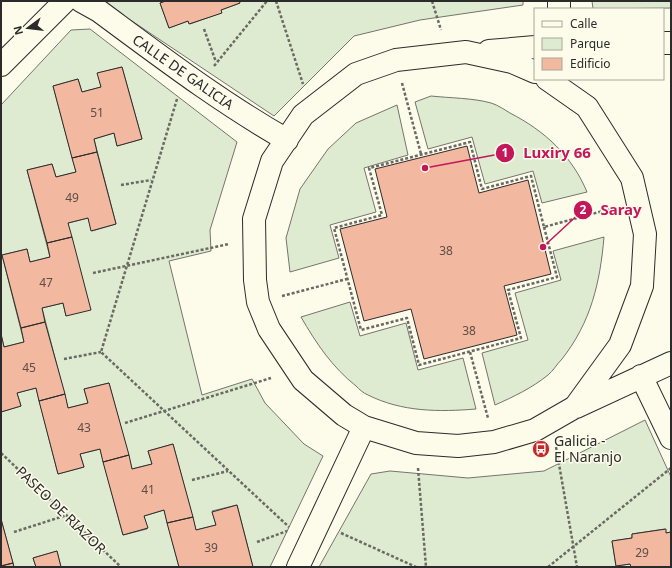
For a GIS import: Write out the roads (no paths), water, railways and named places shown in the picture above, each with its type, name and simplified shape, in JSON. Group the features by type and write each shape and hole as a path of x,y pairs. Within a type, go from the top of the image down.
{"street":[{"path":"1,64 65,1"},
{"name":"CALLE DE GALICIA","path":"81,1 99,11 192,80 259,124 287,140"},
{"path":"534,47 457,53 396,60 356,74 303,115 272,161 254,218 255,280 258,302 269,329 303,380 344,415 364,427 416,443 458,446 494,442 535,430 575,408 671,363"},
{"path":"457,53 512,62 534,72"},
{"path":"548,80 587,107"},
{"path":"575,80 587,107 632,178 645,234 642,286 620,345 575,408"},
{"path":"641,376 671,438"},
{"path":"298,567 364,427"}],"place":[{"name":"Luxiry 66","path":"425,168"},
{"name":"Saray","path":"543,247"},
{"name":"Galicia - El Naranjo","path":"541,449"}]}
